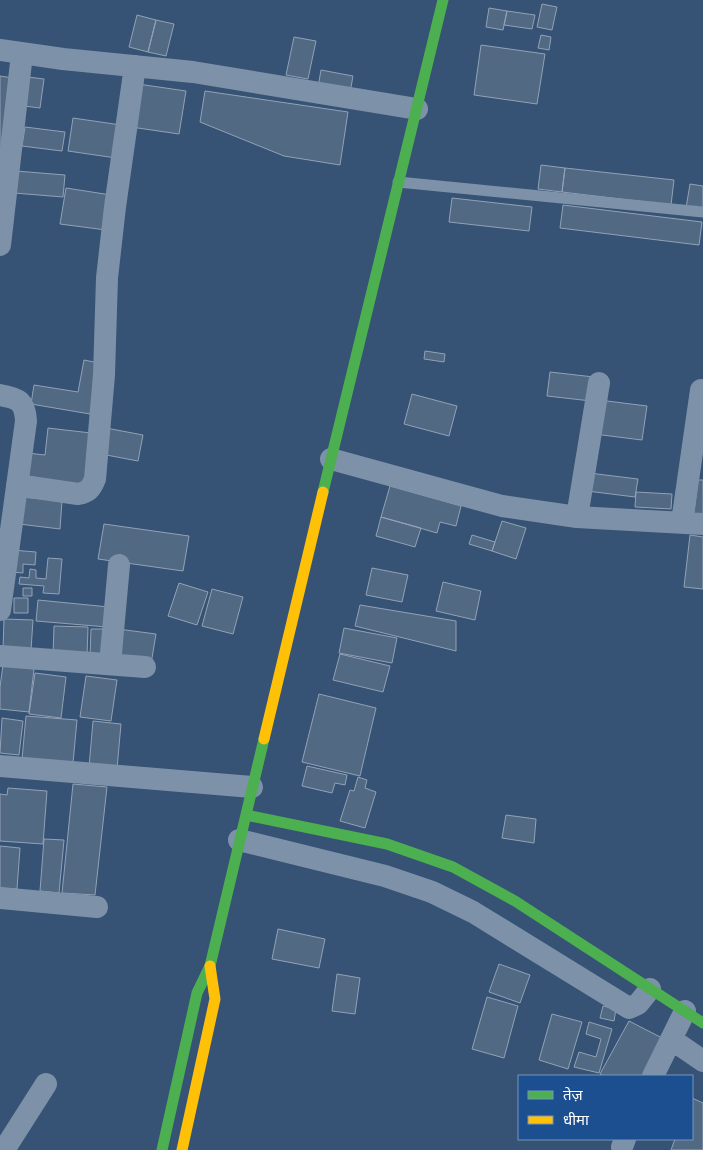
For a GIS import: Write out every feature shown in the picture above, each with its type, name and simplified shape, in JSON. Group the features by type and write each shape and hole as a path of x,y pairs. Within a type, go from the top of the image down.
{"main road":[{"path":"162,1150 197,993 210,966 443,0"},
{"path":"246,815 387,844 453,867 515,901 694,1017"},
{"path":"182,1150 215,999 210,966"}],"street":[{"path":"0,245 11,52 193,72 417,109"},
{"path":"17,484 78,494 92,488 95,480 104,375 107,278 114,207 135,66"},
{"path":"577,517 599,383"},
{"path":"331,459 502,506 577,517 692,523 701,390"},
{"path":"0,395 14,397 21,403 25,410 26,420 0,610"},
{"path":"110,664 119,565"},
{"path":"0,656 145,667"},
{"path":"0,766 252,787"},
{"path":"239,840 385,876 432,892 473,912 629,1008 638,1004 650,989"},
{"path":"0,898 97,907"},
{"path":"653,1075 671,1039 694,1017"},
{"path":"671,1039 703,1061"},
{"path":"4,1150 46,1084"}],"lane":[{"path":"398,182 703,212"}],"building":[{"path":"542,4 557,7 552,30 537,27"},
{"path":"489,8 507,11 503,30 486,27"},
{"path":"507,11 535,15 532,29 504,25"},
{"path":"137,15 156,20 148,52 129,47"},
{"path":"156,20 174,24 166,56 148,52"},
{"path":"541,35 551,37 549,50 538,48"},
{"path":"294,37 316,41 308,79 286,75"},
{"path":"481,45 545,54 537,104 474,95"},
{"path":"321,70 353,76 350,93 318,87"},
{"path":"0,76 13,78 0,167"},
{"path":"28,77 44,79 40,108 24,106"},
{"path":"138,84 186,91 179,134 131,127"},
{"path":"205,91 348,112 340,165 284,156 200,122"},
{"path":"73,118 121,125 116,158 68,151"},
{"path":"25,127 65,132 62,151 22,146"},
{"path":"541,165 565,168 562,192 538,189"},
{"path":"565,168 674,180 671,205 562,192"},
{"path":"16,171 65,175 63,197 14,193"},
{"path":"690,184 703,186 703,211 686,208"},
{"path":"66,188 111,195 106,230 60,224"},
{"path":"452,198 532,207 529,231 449,222"},
{"path":"563,205 702,222 699,245 560,228"},
{"path":"425,351 445,354 444,362 424,359"},
{"path":"84,360 99,363 90,414 31,404 34,385 78,392"},
{"path":"550,372 594,377 591,401 547,396"},
{"path":"412,394 457,406 449,436 404,424"},
{"path":"599,400 647,406 642,440 594,434"},
{"path":"48,428 91,433 85,487 24,480 27,453 45,455"},
{"path":"106,428 143,435 138,461 101,454"},
{"path":"589,473 638,479 635,497 587,491"},
{"path":"698,480 703,480 703,521 693,520"},
{"path":"390,486 461,506 456,526 440,522 437,533 381,517"},
{"path":"636,492 672,494 671,509 635,507"},
{"path":"21,497 62,501 60,529 19,524"},
{"path":"381,517 421,528 415,547 376,536"},
{"path":"502,521 526,528 516,559 492,551"},
{"path":"104,524 189,536 183,571 98,559"},
{"path":"472,535 495,542 492,551 469,544"},
{"path":"690,535 703,537 703,589 684,587"},
{"path":"12,550 36,552 35,565 23,564 23,573 11,572"},
{"path":"48,558 62,559 59,594 43,593 44,586 19,584 20,577 29,578 30,569 36,570 36,578 46,579"},
{"path":"372,568 408,575 402,602 366,595"},
{"path":"443,582 481,591 475,620 436,611"},
{"path":"179,583 208,592 197,625 168,616"},
{"path":"23,588 32,588 32,596 23,596"},
{"path":"212,589 243,597 233,634 202,626"},
{"path":"14,598 28,598 28,613 14,613"},
{"path":"38,600 109,607 107,627 36,621"},
{"path":"360,605 456,621 456,651 355,626"},
{"path":"4,619 33,620 31,650 3,649"},
{"path":"54,626 88,627 87,657 53,656"},
{"path":"344,628 397,638 392,663 339,653"},
{"path":"91,629 103,629 102,656 90,656"},
{"path":"118,629 156,634 151,664 114,658"},
{"path":"340,654 390,666 383,692 333,680"},
{"path":"3,665 34,669 29,712 0,709"},
{"path":"35,673 66,677 61,718 29,714"},
{"path":"86,676 117,680 111,721 80,717"},
{"path":"319,694 376,708 360,776 302,762"},
{"path":"26,716 77,720 73,763 22,759"},
{"path":"2,718 23,721 19,755 0,753"},
{"path":"93,721 121,724 117,769 89,767"},
{"path":"307,766 347,775 345,785 335,783 332,793 302,786"},
{"path":"358,777 367,780 365,788 376,792 365,828 340,821 350,790 354,791"},
{"path":"73,784 107,787 95,895 62,893"},
{"path":"8,788 47,791 43,844 0,841 0,794 7,795"},
{"path":"506,815 536,819 534,843 502,838"},
{"path":"44,839 64,840 59,893 40,891"},
{"path":"0,846 20,848 17,889 0,888"},
{"path":"278,929 325,939 319,968 272,959"},
{"path":"499,964 530,975 520,1003 489,992"},
{"path":"337,974 360,978 355,1014 332,1011"},
{"path":"487,997 518,1006 504,1058 472,1049"},
{"path":"603,1006 616,1009 614,1021 600,1018"},
{"path":"552,1014 582,1022 568,1069 539,1060"},
{"path":"629,1021 666,1040 649,1075 600,1074"},
{"path":"589,1022 612,1029 599,1073 574,1067 579,1052 596,1057 601,1039 586,1034"},
{"path":"693,1098 703,1103 703,1150 671,1150 675,1140 693,1140"}],"traffic: fast":[{"path":"323,492 443,0"},
{"path":"162,1150 197,993 210,966 264,739"},
{"path":"246,815 387,844 453,867 515,901 703,1023"}],"traffic: slow":[{"path":"264,739 323,492"},
{"path":"182,1150 215,999 210,966"}]}
